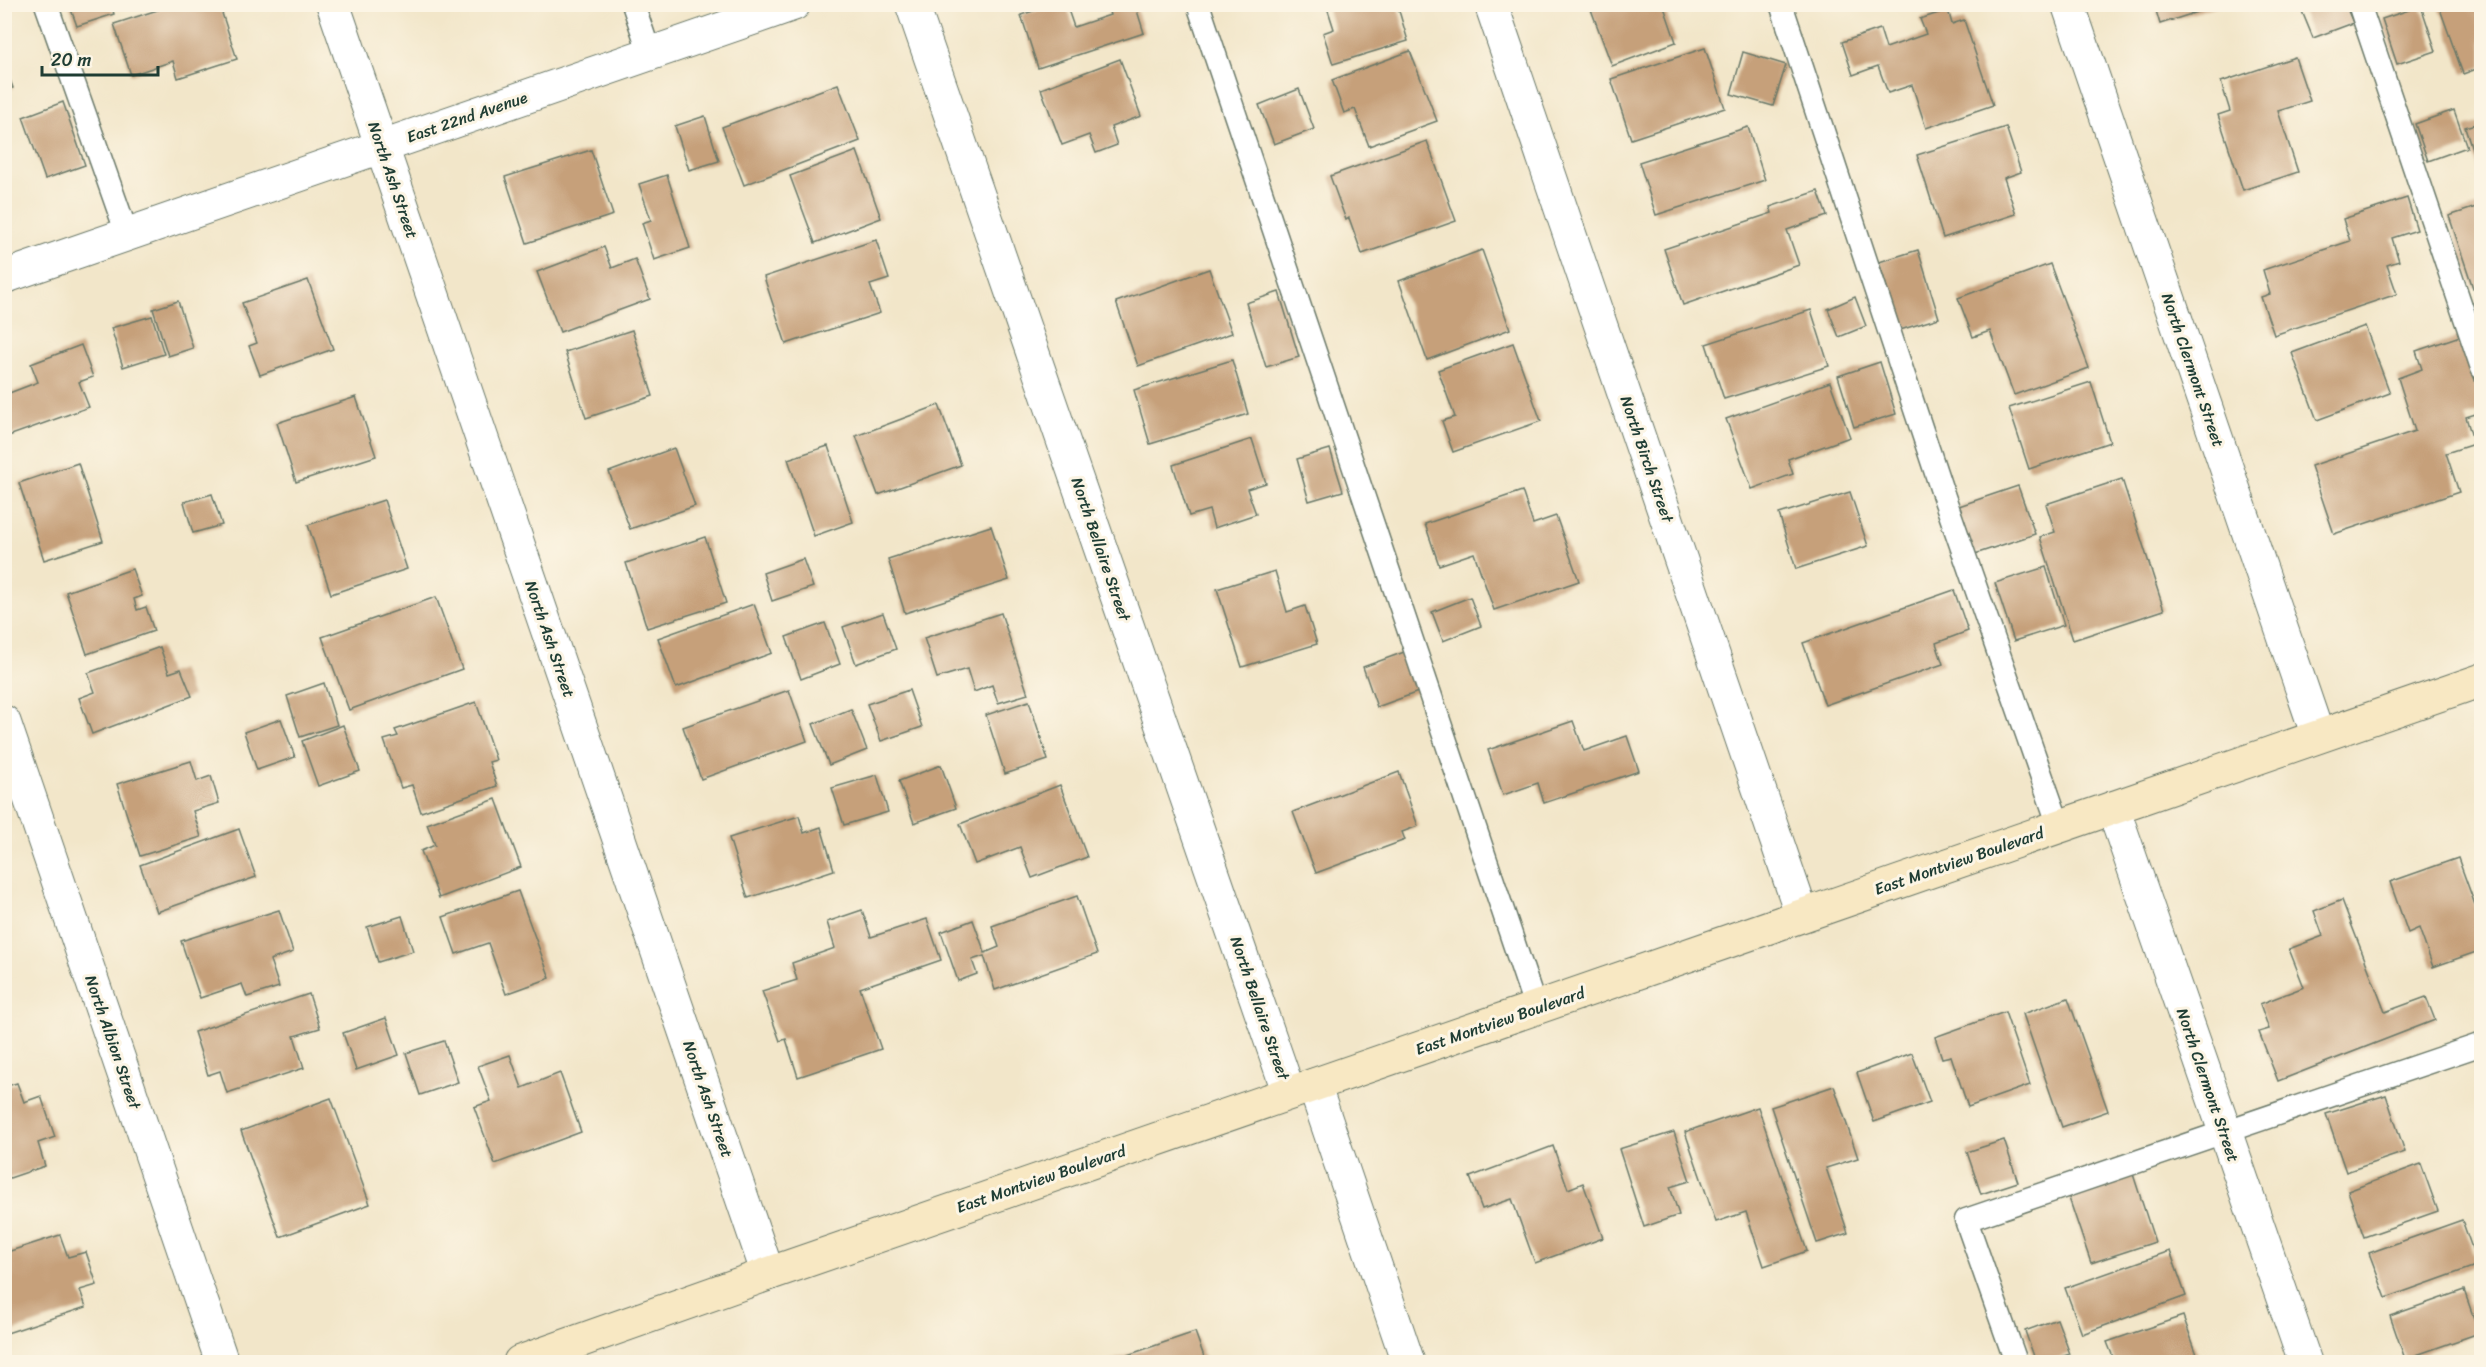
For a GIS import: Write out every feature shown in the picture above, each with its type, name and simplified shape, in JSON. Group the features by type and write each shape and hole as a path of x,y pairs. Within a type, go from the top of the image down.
{"street":[{"name":"North Ash Street","path":"333,4 768,1274"},
{"name":"East 22nd Avenue","path":"4,277 794,4"},
{"name":"North Bellaire Street","path":"912,4 1302,1089 1408,1362"},
{"name":"North Birch Street","path":"1491,4 1802,915"},
{"name":"North Clermont Street","path":"2068,4 2318,736"},
{"name":"East Montview Boulevard","path":"520,1362 2481,680"},
{"name":"North Albion Street","path":"4,722 222,1362"},
{"name":"North Clermont Street","path":"2113,808 2305,1362"}],"lane":[{"path":"46,4 127,234"},
{"path":"633,4 650,54"},
{"path":"1198,4 1536,1009"},
{"path":"1781,4 1942,491 2059,826"},
{"path":"2359,4 2481,368"},
{"path":"2016,1362 1966,1220 2481,1044"}],"building":[{"path":"69,4 111,4 114,14 77,26"},
{"path":"176,4 219,4 237,59 178,78 173,61 131,75 114,24"},
{"path":"429,4 450,4 450,5 431,11"},
{"path":"1054,4 1066,4 1074,27 1110,15 1107,4 1135,4 1144,33 1038,68 1021,15"},
{"path":"1326,4 1397,4 1408,41 1333,64 1323,33 1334,29"},
{"path":"1589,4 1663,4 1676,42 1612,66"},
{"path":"2154,4 2219,4 2219,5 2160,24"},
{"path":"2299,4 2345,4 2353,23 2313,38"},
{"path":"2453,4 2482,4 2482,67 2463,74 2440,9"},
{"path":"2421,6 2436,51 2397,64 2382,19"},
{"path":"1948,10 1952,24 1964,20 1993,105 1926,128 1912,85 1888,93 1878,66 1853,75 1842,42 1880,29 1886,48 1926,34 1920,19"},
{"path":"1705,48 1725,108 1631,139 1611,79"},
{"path":"1410,51 1437,121 1369,146 1355,109 1344,113 1332,80"},
{"path":"1743,52 1786,65 1773,106 1731,94"},
{"path":"2295,57 2310,101 2278,111 2298,172 2243,190 2218,115 2230,111 2221,82"},
{"path":"1120,59 1141,116 1111,127 1117,145 1096,153 1089,135 1062,145 1041,89"},
{"path":"4,63 13,88 4,90"},
{"path":"838,84 860,141 744,185 722,127"},
{"path":"1299,89 1314,129 1274,144 1259,105"},
{"path":"63,102 85,165 45,179 23,117"},
{"path":"2454,110 2467,147 2428,161 2415,124"},
{"path":"705,116 719,161 689,170 675,126"},
{"path":"2482,122 2482,177 2481,177 2465,127"},
{"path":"1748,127 1765,180 1656,215 1639,162"},
{"path":"2006,127 2021,172 2004,178 2016,214 1943,238 1917,155"},
{"path":"1427,141 1456,221 1362,254 1349,218 1346,220 1330,176"},
{"path":"591,150 613,215 527,243 505,177"},
{"path":"857,151 881,218 815,243 790,176"},
{"path":"667,175 690,248 654,260 642,223 651,220 639,184"},
{"path":"1818,191 1827,216 1787,230 1799,265 1683,305 1664,249 1772,213 1770,207"},
{"path":"2407,198 2417,230 2392,238 2399,261 2387,265 2397,294 2274,335 2261,297 2270,294 2263,270 2350,241 2343,219"},
{"path":"2482,205 2482,285 2473,288 2449,216"},
{"path":"876,240 889,279 870,285 880,313 786,344 764,277"},
{"path":"604,247 612,268 635,259 650,299 560,332 537,272"},
{"path":"1482,250 1510,329 1427,360 1399,281"},
{"path":"1918,250 1939,318 1900,330 1879,262"},
{"path":"2050,264 2089,368 2014,395 1990,331 1973,337 1958,298"},
{"path":"1209,269 1232,333 1138,366 1116,302"},
{"path":"308,280 333,349 260,375 249,346 257,343 242,303"},
{"path":"1279,292 1299,357 1266,367 1246,303"},
{"path":"1855,297 1866,326 1839,337 1828,309"},
{"path":"178,301 193,348 168,356 153,309"},
{"path":"1811,310 1829,366 1724,399 1706,344"},
{"path":"152,316 164,354 123,367 111,328"},
{"path":"2365,326 2390,393 2317,420 2292,353"},
{"path":"632,330 653,396 586,418 565,352"},
{"path":"2460,336 2482,401 2482,412 2466,417 2474,444 2446,453 2459,492 2334,534 2311,466 2415,431 2398,378 2422,369 2416,351"},
{"path":"1513,343 1541,421 1453,452 1442,421 1455,417 1438,370"},
{"path":"81,345 93,377 79,382 89,407 6,437 4,395 38,382 31,364"},
{"path":"1232,360 1248,414 1150,444 1134,390"},
{"path":"1880,362 1896,414 1854,427 1838,376"},
{"path":"1830,382 1850,437 1788,459 1793,474 1752,489 1726,419"},
{"path":"2091,382 2110,442 2029,469 2009,408"},
{"path":"356,397 376,456 296,482 277,423"},
{"path":"939,405 961,465 878,495 856,436"},
{"path":"1252,439 1266,483 1247,489 1256,514 1214,528 1209,510 1189,516 1173,465"},
{"path":"828,446 853,522 814,536 788,459"},
{"path":"674,448 695,506 630,529 609,472"},
{"path":"1330,449 1343,491 1309,501 1297,459"},
{"path":"78,463 103,541 44,560 19,483"},
{"path":"2122,479 2164,610 2073,640 2040,537 2055,532 2046,504"},
{"path":"2018,486 2035,534 1969,556 1953,508"},
{"path":"1522,491 1533,524 1556,516 1579,581 1494,610 1474,553 1439,565 1425,524"},
{"path":"1850,492 1868,546 1796,569 1779,514"},
{"path":"212,494 222,525 193,533 184,502"},
{"path":"384,500 407,569 331,594 308,525"},
{"path":"991,526 1009,580 905,613 888,559"},
{"path":"705,537 726,603 647,628 626,563"},
{"path":"803,559 813,587 772,601 763,573"},
{"path":"2046,567 2064,625 2014,641 1995,583"},
{"path":"132,569 142,596 134,599 137,610 146,607 154,631 87,654 66,592"},
{"path":"1275,571 1287,612 1305,606 1317,644 1242,667 1217,589"},
{"path":"1954,590 1968,631 1936,643 1943,664 1825,705 1803,643"},
{"path":"436,597 462,669 349,710 322,637"},
{"path":"1470,597 1481,626 1443,641 1432,612"},
{"path":"754,604 772,653 676,688 658,638"},
{"path":"883,613 896,649 856,664 843,627"},
{"path":"1001,613 1028,694 998,703 992,685 974,692 967,669 937,678 924,638"},
{"path":"825,623 840,664 801,679 786,637"},
{"path":"160,647 169,673 181,669 192,696 92,734 79,698 95,692 88,673"},
{"path":"1407,651 1421,691 1377,707 1363,667"},
{"path":"324,683 337,725 300,737 287,696"},
{"path":"789,690 807,741 701,779 683,727"},
{"path":"909,690 922,727 881,741 867,704"},
{"path":"1029,701 1048,760 1005,774 986,715"},
{"path":"476,702 496,760 489,762 497,786 421,812 412,785 401,788 384,740 398,736 395,730"},
{"path":"851,709 867,750 829,765 813,724"},
{"path":"281,719 295,757 257,770 244,732"},
{"path":"1573,721 1584,751 1627,736 1639,771 1544,803 1538,783 1503,795 1488,750"},
{"path":"343,725 360,771 318,786 302,741"},
{"path":"191,761 197,781 211,776 219,803 193,811 201,837 140,856 117,784"},
{"path":"941,765 956,808 914,823 899,781"},
{"path":"1399,772 1418,826 1402,832 1405,840 1316,873 1293,812"},
{"path":"877,775 888,812 844,825 832,788"},
{"path":"1060,785 1087,857 1032,878 1020,847 975,864 960,824"},
{"path":"496,799 521,867 439,898 421,851 435,845 427,824"},
{"path":"799,816 804,833 821,827 834,870 748,898 729,838"},
{"path":"239,829 256,877 157,912 140,865"},
{"path":"2458,858 2482,924 2482,950 2433,967 2419,928 2408,933 2390,882"},
{"path":"518,891 550,978 506,994 488,943 456,954 443,917"},
{"path":"1077,896 1097,954 995,990 984,956 972,960 977,974 958,981 941,932 973,920 985,953 999,947 992,926"},
{"path":"2342,900 2385,1012 2426,997 2435,1020 2278,1081 2259,1032 2269,1029 2260,1004 2304,987 2289,949 2323,936 2314,911"},
{"path":"279,910 293,952 270,960 279,987 247,997 242,984 200,998 181,941"},
{"path":"862,910 871,937 927,919 941,960 860,988 881,1049 798,1077 786,1039 780,1041 762,991 797,980 792,963 835,948 827,922"},
{"path":"402,916 413,951 378,962 367,927"},
{"path":"309,994 320,1028 294,1036 304,1068 227,1093 220,1071 208,1075 194,1032"},
{"path":"2068,998 2108,1111 2062,1127 2023,1014"},
{"path":"2005,1012 2030,1085 1968,1107 1951,1056 1942,1058 1935,1037"},
{"path":"386,1018 399,1055 356,1070 343,1033"},
{"path":"444,1041 458,1082 420,1095 406,1053"},
{"path":"1912,1053 1930,1102 1874,1122 1857,1073"},
{"path":"510,1055 522,1088 560,1073 581,1132 495,1164 474,1107 491,1101 478,1066"},
{"path":"17,1083 24,1102 41,1096 55,1137 38,1143 45,1166 4,1180 4,1087"},
{"path":"1834,1086 1858,1158 1826,1168 1848,1233 1817,1243 1771,1107"},
{"path":"2386,1095 2405,1152 2346,1172 2326,1114"},
{"path":"331,1098 370,1204 280,1237 241,1131"},
{"path":"1758,1107 1807,1251 1764,1266 1746,1212 1716,1222 1685,1132"},
{"path":"1674,1132 1690,1181 1670,1187 1679,1215 1644,1227 1619,1149"},
{"path":"2004,1140 2018,1182 1981,1194 1967,1152"},
{"path":"1553,1146 1568,1189 1583,1183 1603,1238 1535,1263 1512,1199 1482,1209 1470,1177"},
{"path":"2421,1164 2438,1211 2364,1237 2348,1191"},
{"path":"2132,1171 2155,1242 2091,1263 2067,1192"},
{"path":"2462,1220 2478,1265 2386,1298 2369,1253"},
{"path":"60,1235 68,1257 86,1252 97,1285 80,1290 86,1307 4,1334 4,1253"},
{"path":"2170,1251 2186,1296 2082,1334 2065,1288"},
{"path":"2464,1290 2479,1333 2405,1359 2390,1316"},
{"path":"2183,1316 2199,1360 2193,1362 2115,1362 2107,1342"},
{"path":"2057,1319 2070,1354 2045,1362 2036,1362 2025,1331"},
{"path":"1195,1332 1206,1362 1107,1362"}]}
